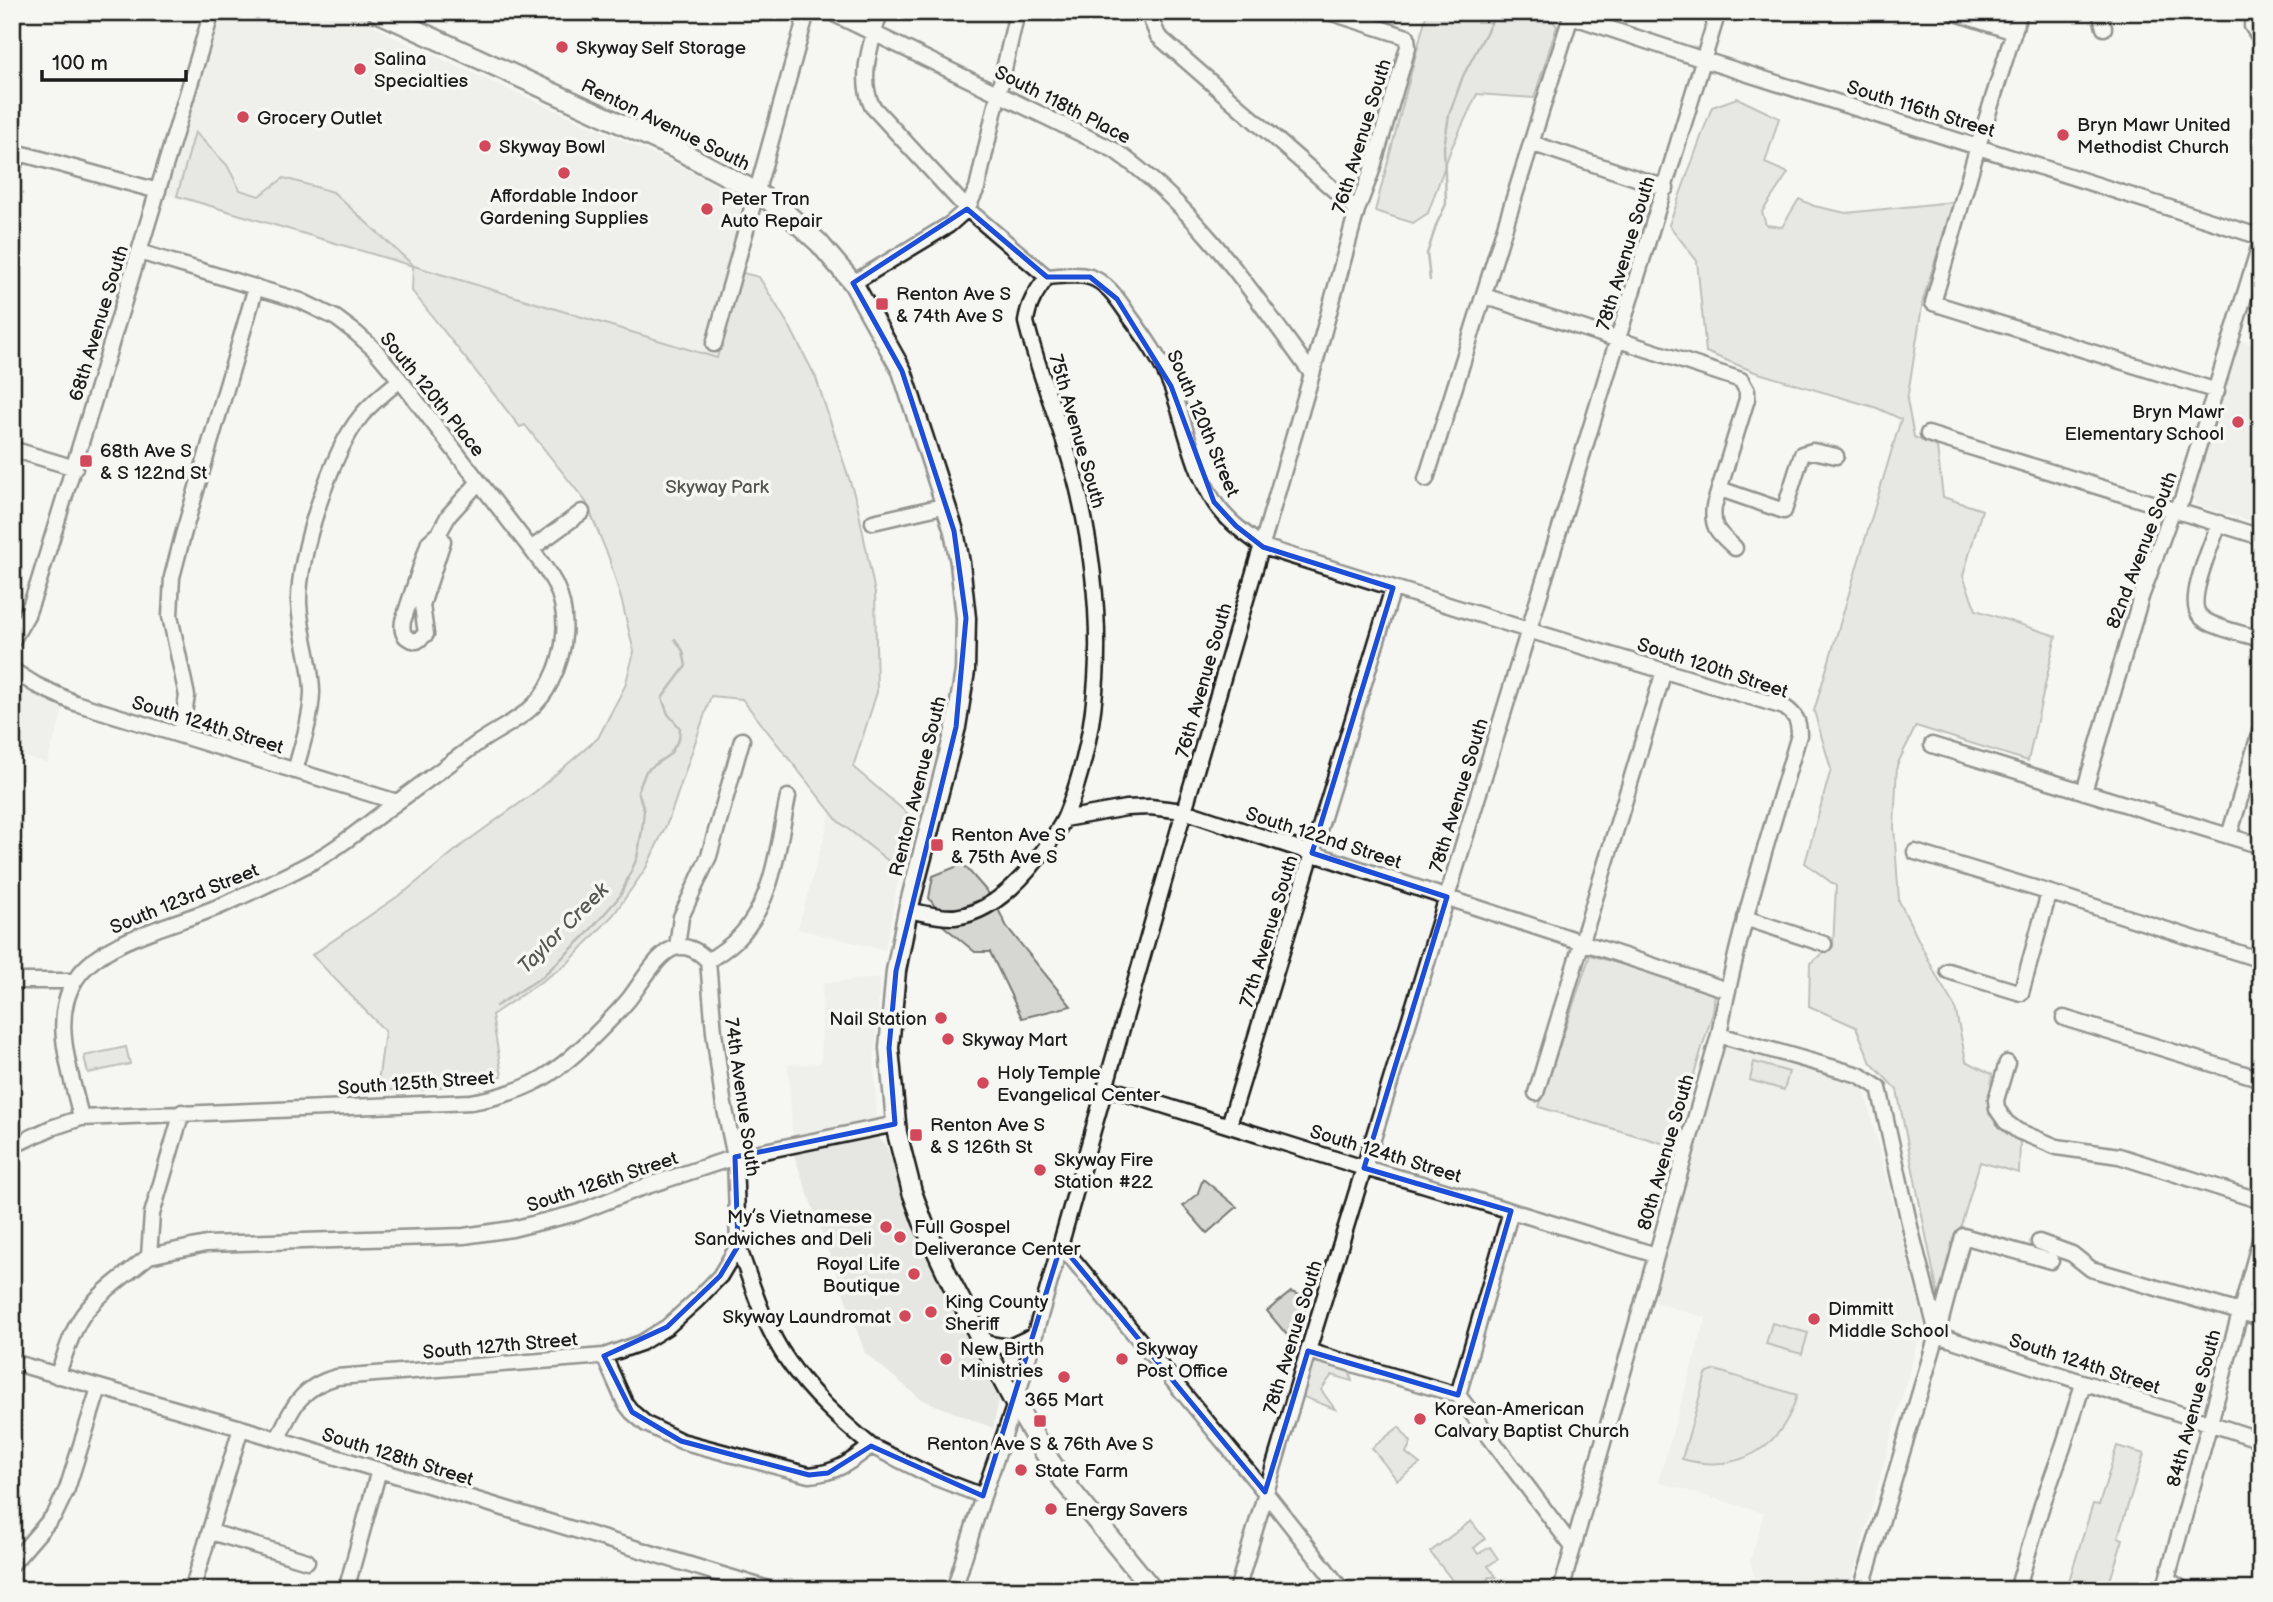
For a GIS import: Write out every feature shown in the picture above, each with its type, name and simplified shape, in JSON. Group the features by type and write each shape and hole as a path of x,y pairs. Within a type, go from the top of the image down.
{"main road":[{"name":"Renton Avenue South","path":"377,12 677,149 755,191 786,213 819,243 853,283 902,371 947,505 956,542 966,618 965,671 956,727 908,910 895,971 889,1048 895,1124 923,1222 1015,1404 1066,1484 1153,1590"}],"street":[{"name":"68th Avenue South","path":"12,641 27,615 75,468 212,12"},
{"path":"714,344 807,12"},
{"name":"South 118th Place","path":"830,12 1114,149 1164,188 1195,220 1240,275 1312,374"},
{"path":"880,12 864,81 866,95 880,116 967,209 1047,278"},
{"path":"853,283 950,225 967,209 977,188 1017,12"},
{"path":"1148,12 1158,36 1357,210"},
{"name":"76th Avenue South","path":"954,1590 1015,1404 1184,811 1263,547 1357,210 1371,173 1408,47 1407,37 1329,12"},
{"name":"78th Avenue South","path":"1237,1590 1718,12"},
{"path":"1953,12 2014,32"},
{"path":"2020,12 1933,303 2217,391"},
{"path":"2100,12 2104,28"},
{"path":"2253,12 2252,26 2259,35"},
{"name":"South 116th Street","path":"1531,143 1571,16 2261,239"},
{"path":"1426,478 1531,143 1666,188"},
{"path":"12,171 15,152 158,191"},
{"name":"82nd Avenue South","path":"2084,792 2141,597 2173,510 2182,500 2261,239"},
{"name":"South 120th Place","path":"139,252 301,302 335,318 375,350 531,549 555,585 565,620 559,662 551,683 538,701 521,718 479,742 397,802"},
{"name":"South 120th Street","path":"1047,278 1070,275 1090,277 1104,285 1118,299 1159,362 1171,386 1202,477 1214,502 1233,523 1263,547 1784,707 1794,713 1799,722"},
{"name":"75th Avenue South","path":"908,910 942,917 972,913 996,900 1027,873 1064,819 1088,736 1096,691 1095,579 1079,492 1026,322 1028,308 1047,278"},
{"path":"180,735 187,696 170,616 172,577 256,287"},
{"path":"1484,296 1736,377 1744,385 1747,398 1714,506 1713,523 1717,531 1735,548"},
{"path":"295,771 309,717 312,692 299,601 303,564 313,527 330,475 349,435 360,417 401,380"},
{"path":"1928,434 2261,537"},
{"path":"12,449 75,468"},
{"path":"1720,489 1784,511 1802,454 1813,451 1836,456"},
{"path":"439,533 443,541 422,605 426,635 417,641 409,640 401,630 429,542 479,482"},
{"path":"873,522 947,505"},
{"path":"531,549 582,512"},
{"path":"2219,523 2195,595 2198,613 2200,618 2215,625 2261,639"},
{"name":"77th Avenue South","path":"1229,1125 1393,587"},
{"name":"South 124th Street","path":"12,670 36,685 75,703 397,802"},
{"path":"1536,1093 1664,671"},
{"name":"80th Avenue South","path":"1561,1590 1719,1035 1745,918 1799,735 1799,722"},
{"path":"2229,836 2261,728"},
{"path":"742,740 709,856 681,917 677,947 694,949 708,961 737,939 750,925 770,882 789,797"},
{"path":"1932,745 2261,846"},
{"name":"South 123rd Street","path":"81,1118 64,1041 63,1019 66,999 74,981 87,965 119,944 203,914 276,881 322,856 397,802"},
{"name":"South 122nd Street","path":"1064,819 1126,808 1150,807 1184,811 1727,990"},
{"path":"1914,852 2261,960"},
{"path":"1948,971 2021,993 2049,893"},
{"path":"1745,918 1824,944"},
{"name":"South 125th Street","path":"12,1146 81,1118 471,1102 502,1097 555,1072 577,1054 627,1002 662,956 677,947"},
{"name":"74th Avenue South","path":"708,961 721,1086 735,1157 738,1246"},
{"path":"12,981 74,981"},
{"path":"2064,1018 2261,1079"},
{"path":"1719,1035 1859,1075 1879,1088 1937,1335"},
{"path":"2007,1063 1996,1100 2000,1115 2018,1131 2057,1147 2119,1156 2261,1201"},
{"name":"South 124th Street","path":"1105,1087 1656,1255"},
{"path":"57,1376 84,1314 149,1256 152,1214 182,1112"},
{"name":"South 126th Street","path":"149,1256 206,1244 464,1236 512,1229 577,1213 638,1189 735,1157 895,1124"},
{"path":"1458,1395 1511,1211"},
{"path":"1861,1590 1937,1335 1963,1236 2052,1261"},
{"name":"84th Avenue South","path":"2165,1584 2261,1237"},
{"path":"2039,1242 2072,1254 2091,1269 2261,1318"},
{"path":"1061,1245 1265,1492 1342,1590"},
{"path":"604,1356 641,1343 667,1327 720,1276 738,1246"},
{"path":"738,1246 756,1295 786,1359 826,1407 871,1446 936,1478 983,1496"},
{"path":"983,1343 1009,1347 1035,1335"},
{"name":"South 124th Street","path":"1937,1335 2261,1440"},
{"path":"1308,1351 1458,1395 1572,1546"},
{"name":"South 127th Street","path":"278,1439 289,1412 302,1396 317,1384 337,1377 604,1356 619,1392 632,1412 646,1424 681,1441 809,1475 828,1474 848,1464 871,1446"},
{"name":"South 128th Street","path":"12,1362 278,1439 772,1590"},
{"path":"2017,1590 2042,1505 2083,1384"},
{"path":"12,1564 55,1514 66,1489 99,1388"},
{"path":"192,1590 241,1428"},
{"path":"346,1590 379,1470"},
{"path":"211,1532 307,1561"},
{"path":"2165,1584 2184,1590"}],"highlighted area":[{"path":"967,209 1047,277 1090,277 1117,299 1171,386 1214,502 1236,526 1263,547 1393,588 1312,853 1447,897 1364,1168 1511,1211 1458,1395 1308,1351 1265,1492 1061,1245 983,1496 871,1446 828,1473 809,1475 681,1441 632,1412 604,1356 667,1327 720,1276 738,1246 735,1157 895,1124 889,1048 896,971 956,727 966,618 954,531 902,371 853,283"}],"shaded area":[{"path":"221,12 353,12 397,39 695,173 756,211 717,358 167,195"},
{"name":"Bryn Mawr Elementary School","path":"2239,340 2261,346 2261,524 2197,505 2192,497"},
{"path":"12,681 65,704 47,763 12,753"},
{"path":"831,812 838,821 900,870 885,950 798,929"},
{"path":"880,978 874,1072 879,1139 886,1145 915,1228 945,1297 999,1399 993,1428 921,1399 865,1353 794,1155 788,1065 821,1063 823,983"},
{"name":"Dimmitt Middle School","path":"1726,1046 1863,1086 1923,1321 1849,1590 1765,1590 1767,1580 1755,1577 1750,1562 1764,1513 1658,1482 1706,1318 1651,1301"}],"green space":[{"path":"1427,12 1545,12 1557,26 1534,98 1477,94 1451,149 1428,213 1413,223 1375,211"},
{"path":"1737,98 1779,118 1765,163 1788,173 1762,212 1766,225 1782,227 1799,199 1814,206 1846,213 1953,202 1923,300 1907,400 1914,437 1937,447 1943,497 1982,510 1963,576 1976,610 2056,636 2028,761 1916,726 1897,765 1894,827 1899,901 1955,1007 1966,1061 1992,1074 1989,1114 2020,1142 2019,1173 1980,1162 1939,1300 1897,1090 1871,1063 1856,1027 1809,1006 1810,963 1833,947 1836,886 1805,863 1831,769 1814,711 1901,419 1877,408 1755,372 1706,352 1697,261 1669,225 1712,107"},
{"name":"Skyway Park","path":"195,132 227,165 240,190 259,196 284,178 333,192 414,266 717,358 739,272 759,277 791,329 816,378 857,503 875,593 877,692 853,767 914,819 900,870 838,821 742,699 711,696 669,819 646,868 614,914 567,964 492,1015 502,1076 424,1090 377,1090 385,1031 312,955 407,890 462,845 535,792 598,738 625,686 634,652 609,558 586,502 525,425 520,427 412,291 413,266 177,196"},
{"path":"963,864 990,895 960,908 936,908 929,898 933,876"},
{"path":"998,909 1007,927 1071,1006 1022,1018 990,952 975,952 941,924 971,920"},
{"path":"1590,955 1715,992 1713,1012 1672,1146 1539,1107"},
{"path":"126,1047 130,1064 88,1073 84,1056"},
{"path":"1754,1062 1789,1072 1784,1090 1750,1080"},
{"path":"1203,1179 1237,1207 1207,1233 1183,1206 1197,1195"},
{"path":"1291,1292 1308,1298 1296,1346 1267,1311"},
{"path":"1772,1323 1808,1333 1802,1354 1766,1344"},
{"path":"1320,1361 1349,1369 1352,1381 1332,1375 1321,1390 1335,1409 1301,1396 1312,1364"},
{"path":"1715,1370 1797,1395 1780,1430 1754,1453 1721,1463 1682,1459 1706,1374"},
{"path":"1399,1427 1411,1442 1406,1453 1420,1464 1397,1480 1372,1448"},
{"path":"2117,1446 2144,1454 2118,1537 2123,1539 2107,1590 2066,1590 2093,1504 2099,1505"},
{"path":"1471,1521 1485,1539 1474,1548 1478,1554 1490,1547 1498,1559 1488,1566 1496,1577 1489,1577 1483,1590 1460,1590 1430,1552"}],"waterway":[{"path":"1430,280 1427,254 1446,204 1444,147 1449,115 1463,76 1497,12"},
{"name":"Taylor Creek","path":"496,1006 542,977 585,936 620,896 637,858 642,830 644,810 638,791 646,771 670,754 679,739 680,728 668,714 662,698 686,666 683,651 675,639"}],"place":[{"name":"Skyway Self Storage","path":"562,47"},
{"name":"Salina Specialties","path":"360,69"},
{"name":"Grocery Outlet","path":"243,117"},
{"name":"Bryn Mawr United Methodist Church","path":"2063,135"},
{"name":"Skyway Bowl","path":"485,146"},
{"name":"Affordable Indoor Gardening Supplies","path":"564,173"},
{"name":"Peter Tran Auto Repair","path":"707,209"},
{"name":"Renton Ave S & 74th Ave S","path":"882,304"},
{"name":"Bryn Mawr Elementary School","path":"2238,422"},
{"name":"68th Ave S & S 122nd St","path":"86,461"},
{"name":"Renton Ave S & 75th Ave S","path":"937,845"},
{"name":"Nail Station","path":"941,1018"},
{"name":"Skyway Mart","path":"948,1039"},
{"name":"Holy Temple Evangelical Center","path":"983,1083"},
{"name":"Renton Ave S & S 126th St","path":"916,1135"},
{"name":"Skyway Fire Station #22","path":"1040,1170"},
{"name":"My’s Vietnamese Sandwiches and Deli","path":"886,1227"},
{"name":"Full Gospel Deliverance Center","path":"900,1237"},
{"name":"Royal Life Boutique","path":"914,1274"},
{"name":"King County Sheriff","path":"931,1312"},
{"name":"Skyway Laundromat","path":"905,1316"},
{"name":"Dimmitt Middle School","path":"1814,1319"},
{"name":"New Birth Ministries","path":"946,1359"},
{"name":"Skyway Post Office","path":"1122,1359"},
{"name":"365 Mart","path":"1064,1377"},
{"name":"Korean-American Calvary Baptist Church","path":"1420,1419"},
{"name":"Renton Ave S & 76th Ave S","path":"1040,1421"},
{"name":"State Farm","path":"1021,1470"},
{"name":"Energy Savers","path":"1051,1509"}]}
